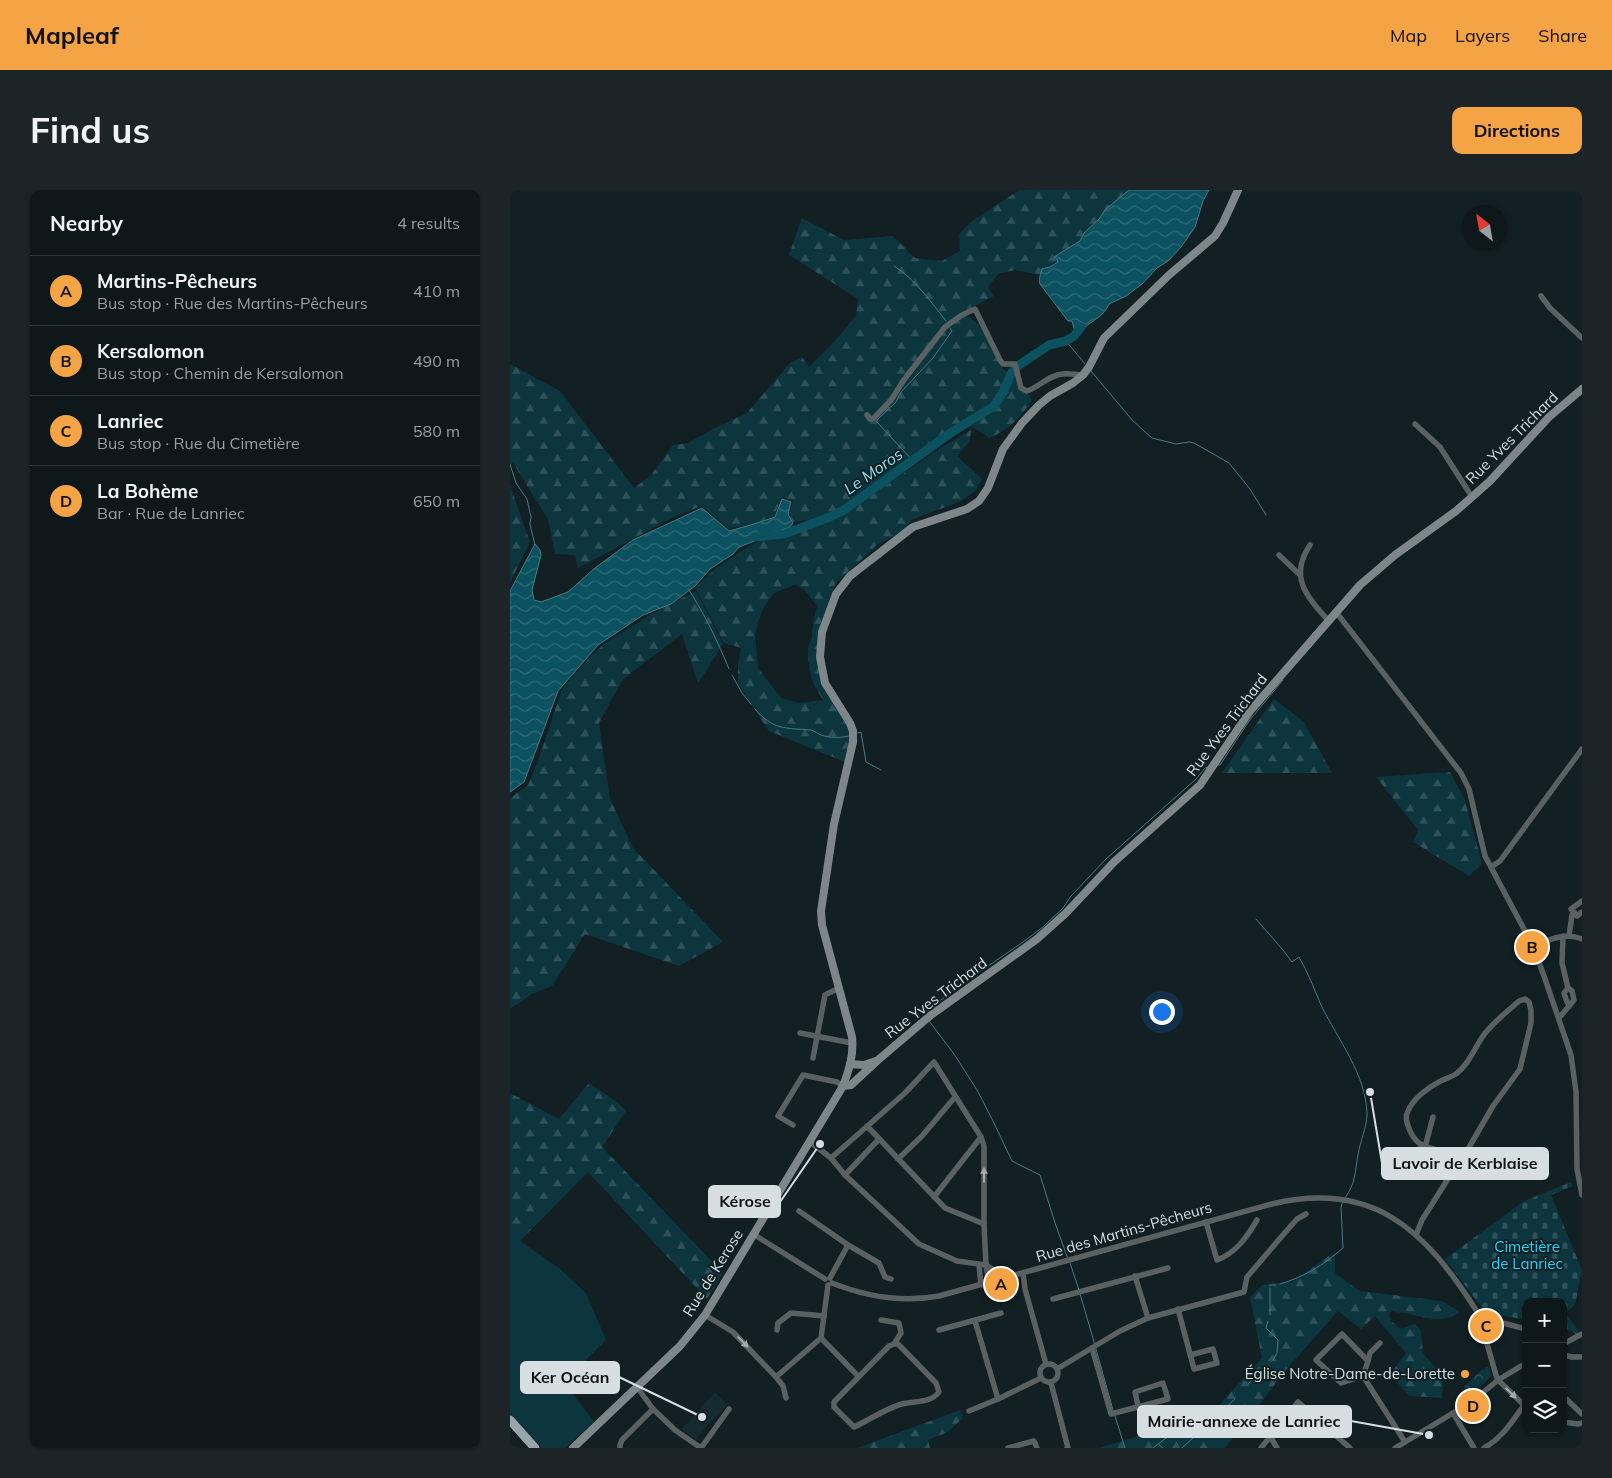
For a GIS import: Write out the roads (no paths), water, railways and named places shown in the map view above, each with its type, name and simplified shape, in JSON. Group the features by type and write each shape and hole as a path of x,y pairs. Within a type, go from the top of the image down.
{"main road":[{"path":"1083,375 1104,338 1169,275 1215,236 1238,190"},
{"name":"Rue de Kerose","path":"573,1448 680,1346 705,1314 843,1086 850,1066 852,1042 822,925 822,911 834,824 853,742 853,731 850,723 824,683 820,657 822,632 836,594 850,576 913,527 974,506 984,495 1003,449 1022,423 1050,396 1074,383 1083,375"},
{"name":"Rue Yves Trichard","path":"865,1073 931,1015 1052,927 1114,862 1200,785 1250,712 1328,620 1376,571 1472,497 1490,481 1550,417 1582,389"},
{"path":"850,1066 864,1066 878,1060"},
{"path":"850,1066 856,1074 865,1073"},
{"path":"843,1086 851,1085 865,1073"},
{"path":"510,1420 535,1448"}],"street":[{"path":"1541,296 1550,308 1582,338"},
{"path":"867,415 870,420 874,418 892,399 903,381 945,327 962,315 975,309 1000,360 1003,364 1016,367 1020,386 1027,391 1034,389 1050,378 1063,374 1083,375"},
{"path":"1415,424 1440,447 1472,497"},
{"path":"1300,576 1305,553 1310,545"},
{"path":"1279,555 1300,576 1308,596 1328,620"},
{"path":"1336,612 1461,773 1469,789 1485,856 1533,946 1571,1055 1580,1149 1578,1181 1582,1195"},
{"path":"1491,867 1500,861 1582,749"},
{"path":"1582,901 1571,909 1577,916 1582,912"},
{"path":"1558,1018 1570,1005 1564,993 1568,988 1562,963 1566,936 1574,912"},
{"path":"1533,946 1549,939 1566,936 1582,939"},
{"path":"813,1058 825,995 839,988"},
{"path":"1416,1234 1422,1220 1450,1174 1454,1161 1464,1156 1493,1106 1520,1069 1531,1023 1529,1002 1525,999 1519,1001 1483,1035 1471,1057 1456,1073 1432,1086 1418,1097 1408,1109 1406,1119 1412,1134 1424,1146 1429,1149 1444,1151 1454,1161"},
{"path":"800,1034 852,1042"},
{"path":"832,1158 905,1093 934,1062 981,1137 984,1146 982,1285"},
{"path":"793,1125 778,1116 802,1075 837,1082 843,1086"},
{"path":"898,1159 922,1136 956,1097"},
{"path":"1411,1164 1424,1146 1433,1117"},
{"path":"868,1126 945,1208 984,1224"},
{"path":"934,1197 981,1137"},
{"path":"844,1175 879,1139"},
{"path":"809,1142 832,1158 844,1175 919,1244 957,1261 983,1265 1007,1278"},
{"name":"Rue des Martins-Pêcheurs","path":"753,1234 829,1281 867,1295 904,1300 940,1296 1206,1222 1294,1200 1334,1198 1353,1201 1397,1220 1416,1234 1442,1264 1470,1300 1480,1321 1498,1380"},
{"path":"799,1211 848,1246 879,1263 885,1277 891,1279"},
{"path":"1057,1369 1120,1331 1148,1318 1244,1292 1247,1277 1297,1219 1306,1214"},
{"path":"1206,1222 1217,1260 1236,1248 1257,1220"},
{"path":"776,1377 821,1338 829,1281 848,1246"},
{"path":"983,1265 989,1283"},
{"path":"1053,1299 1168,1268"},
{"path":"1023,1273 1024,1289 1046,1364"},
{"path":"1135,1276 1148,1318"},
{"path":"1178,1309 1190,1355 1194,1369 1217,1363 1213,1349 1190,1355"},
{"path":"777,1330 778,1323 791,1313 824,1316"},
{"path":"939,1330 1000,1313"},
{"path":"705,1314 733,1332 776,1377 783,1386 786,1398"},
{"path":"1480,1321 1488,1319 1522,1328"},
{"path":"881,1320 899,1322 901,1333 894,1344 858,1376 834,1402 834,1407 854,1428 900,1405 931,1399 939,1392 936,1382 898,1344 894,1344"},
{"path":"975,1321 998,1399"},
{"path":"1363,1376 1341,1383 1316,1360 1342,1334 1368,1361"},
{"path":"1567,1341 1582,1334"},
{"path":"821,1338 858,1376"},
{"path":"1363,1376 1370,1354 1380,1343"},
{"path":"1092,1348 1111,1414 1168,1399 1163,1384 1134,1392 1138,1406"},
{"path":"1567,1356 1582,1357"},
{"path":"1046,1364 1054,1365 1057,1369 1058,1376 1051,1383 1041,1378 1040,1370 1046,1364"},
{"path":"1395,1448 1473,1401 1498,1380 1522,1365"},
{"path":"1363,1376 1404,1442"},
{"path":"969,1411 1041,1378"},
{"path":"1498,1380 1522,1403"},
{"path":"1051,1383 1068,1448"},
{"path":"636,1387 675,1430 701,1448 729,1409"},
{"path":"1567,1400 1582,1413"},
{"path":"1261,1448 1298,1402 1350,1448"},
{"path":"620,1448 622,1440 654,1409"},
{"path":"1484,1448 1502,1436 1522,1410"},
{"path":"1453,1413 1474,1448"},
{"path":"1567,1423 1578,1424 1582,1422"},
{"path":"1270,1436 1278,1448"},
{"path":"1008,1448 1034,1441 1036,1448"}],"water":[{"path":"1129,190 1209,190 1203,201 1195,227 1181,247 1142,284 1126,296 1109,304 1101,315 1075,337 1072,321 1068,321 1040,284 1039,278 1042,269 1058,262 1054,257 1080,241 1084,233 1099,219 1105,210"},
{"path":"782,499 791,502 788,514 793,523 790,527 739,547 733,554 710,569 695,586 671,604 643,615 598,645 558,691 524,782 510,792 510,591 535,544 540,550 541,555 532,590 534,600 541,602 568,592 595,568 633,540 702,508 729,531 775,517"}],"waterway":[{"path":"894,266 916,284 946,321"},
{"name":"Le Moros","path":"757,537 784,534 844,510 949,434 994,406 1012,372 1019,365 1049,345 1066,341 1074,336 1081,327"},
{"path":"913,461 877,420 896,402 901,392 933,358 952,331 950,328"},
{"path":"1066,341 1085,364"},
{"path":"1091,371 1133,421 1152,438 1176,444 1194,443 1229,463 1250,489 1266,515"},
{"path":"510,464 516,483 527,499 535,545"},
{"path":"689,590 711,629 729,669"},
{"path":"732,675 751,704"},
{"path":"1217,765 1220,765 1249,721 1283,680"},
{"path":"755,709 768,721 780,727 811,730 828,737 849,736"},
{"path":"858,733 861,732 866,762 881,770"},
{"path":"925,1016 924,1013 959,986 1043,927 1063,908 1071,896 1106,859 1208,767"},
{"path":"1256,919 1292,962 1299,957 1362,1085 1367,1119 1353,1182 1345,1198"},
{"path":"929,1021 954,1054 977,1090 1012,1161 1040,1175 1068,1259"},
{"path":"1280,1284 1298,1278 1313,1270 1343,1248 1341,1207 1343,1201"},
{"path":"1070,1263 1079,1290"},
{"path":"1270,1288 1270,1315"},
{"path":"1080,1294 1095,1345"},
{"path":"1268,1321 1266,1328 1278,1340 1277,1353 1273,1360"},
{"path":"1096,1349 1113,1410"},
{"path":"1248,1384 1268,1366"},
{"path":"1182,1448 1235,1399"},
{"path":"1115,1416 1125,1448"},
{"path":"1153,1448 1170,1435"},
{"path":"1159,1445 1163,1448"}],"place":[{"name":"Kersalomon","path":"1532,947"},
{"name":"Lavoir de Kerblaise","path":"1370,1092"},
{"name":"Kérose","path":"820,1144"},
{"name":"Martins-Pêcheurs","path":"1001,1284"},
{"name":"Lanriec","path":"1486,1326"},
{"name":"Église Notre-Dame-de-Lorette","path":"1465,1374"},
{"name":"La Bohème","path":"1473,1406"},
{"name":"Ker Océan","path":"702,1417"},
{"name":"Mairie-annexe de Lanriec","path":"1429,1435"}],"park label":[{"name":"Cimetière de Lanriec","path":"1527,1256"}]}
